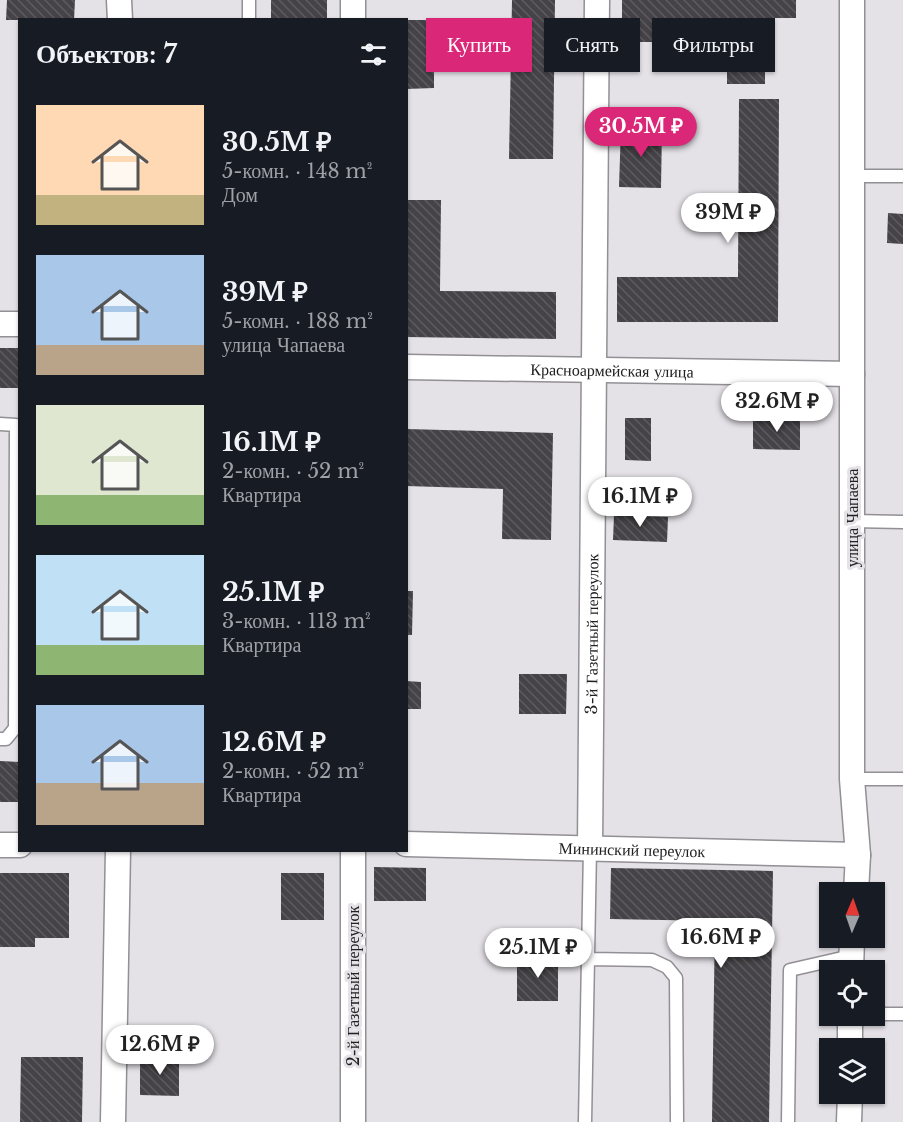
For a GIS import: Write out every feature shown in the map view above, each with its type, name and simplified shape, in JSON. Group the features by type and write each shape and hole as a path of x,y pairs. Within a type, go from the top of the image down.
{"street":[{"path":"119,0 120,18"},
{"path":"353,0 353,18"},
{"name":"3-й Газетный переулок","path":"590,848 597,0"},
{"name":"улица Чапаева","path":"852,0 852,779 858,855 857,882"},
{"path":"0,324 18,324"},
{"name":"Красноармейская улица","path":"408,367 852,374"},
{"name":"Мининский переулок","path":"408,844 858,855"},
{"path":"0,845 18,845"},
{"path":"113,1122 118,852"},
{"name":"2-й Газетный переулок","path":"353,852 353,1122"},
{"path":"849,1122 850,1104"}],"lane":[{"path":"249,0 249,18"},
{"path":"852,176 903,176"},
{"path":"0,424 16,425 17,673 15,728 6,738 0,739"},
{"path":"852,521 903,522"},
{"path":"852,779 903,779"},
{"name":"3-й Газетный переулок","path":"585,1122 590,848"},
{"path":"788,1122 790,970 851,955"},
{"path":"588,959 652,960 667,967 676,978 677,1122"},
{"path":"885,1014 903,1014"}],"building":[{"path":"7,0 75,0 74,18 6,20"},
{"path":"271,0 327,0 327,18 271,18"},
{"path":"512,0 555,0 555,18 544,18 544,72 554,72 553,159 509,159 511,72 532,72 532,18 512,18"},
{"path":"622,0 796,0 796,18 652,18 652,42 640,42 640,18 622,18"},
{"path":"408,20 426,20 426,72 434,72 434,88 408,89"},
{"path":"727,72 765,72 765,84 727,84"},
{"path":"739,99 779,99 778,322 617,322 617,277 738,277"},
{"path":"621,127 662,128 661,188 619,187"},
{"path":"408,200 441,200 440,291 556,292 556,339 408,337"},
{"path":"888,213 903,214 903,244 887,243"},
{"path":"0,348 18,348 18,388 0,388"},
{"path":"753,416 800,416 800,450 753,449"},
{"path":"625,418 651,418 651,461 625,460"},
{"path":"408,429 553,433 551,540 502,539 503,489 408,486"},
{"path":"614,515 668,517 667,542 613,540"},
{"path":"408,591 413,591 412,635 408,635"},
{"path":"519,674 567,674 566,714 519,714"},
{"path":"408,681 421,682 421,709 408,709"},
{"path":"0,761 18,762 18,802 0,802"},
{"path":"374,867 426,868 426,901 374,901"},
{"path":"611,868 773,871 769,1122 712,1122 715,921 610,919"},
{"path":"0,873 69,873 69,938 35,938 35,947 0,947"},
{"path":"281,873 324,873 324,920 281,920"},
{"path":"517,958 558,958 558,1001 517,1001"},
{"path":"140,1056 179,1056 179,1096 140,1095"},
{"path":"21,1057 83,1057 82,1122 20,1122"}]}
